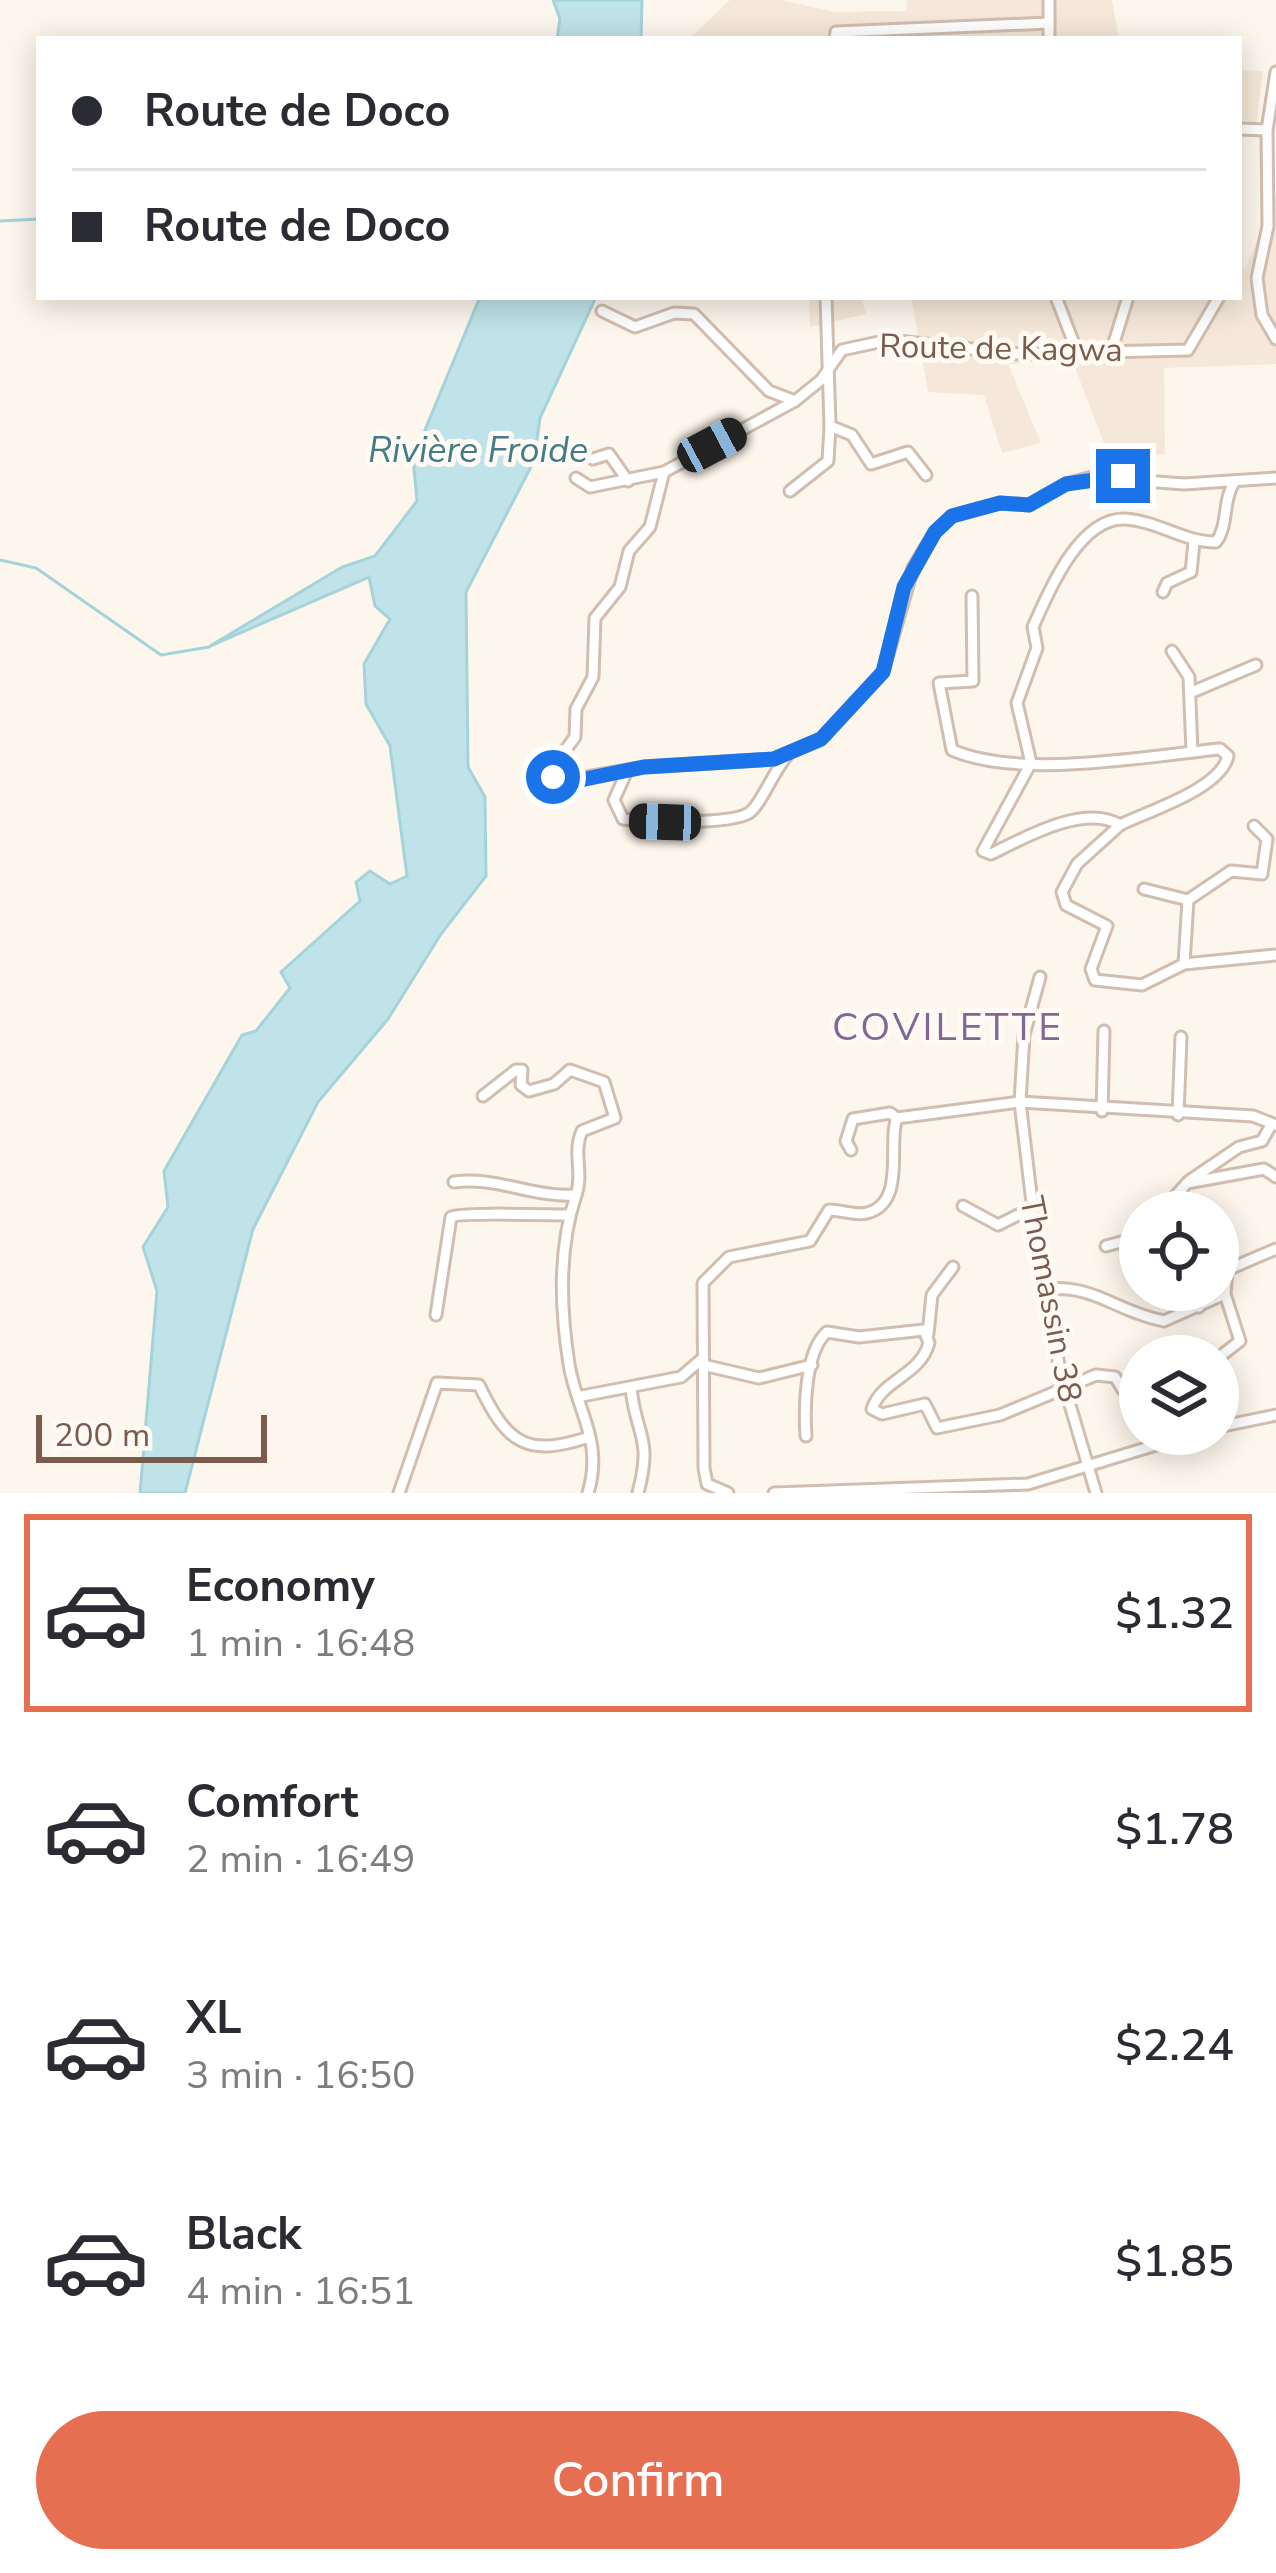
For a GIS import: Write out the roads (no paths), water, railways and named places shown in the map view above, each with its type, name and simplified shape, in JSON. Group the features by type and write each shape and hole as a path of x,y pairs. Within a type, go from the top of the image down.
{"street":[{"path":"1048,0 1049,36"},
{"path":"836,35 1049,23"},
{"path":"1276,72 1267,130 1268,226 1257,278 1262,314 1276,339"},
{"path":"1242,129 1267,130"},
{"path":"1242,281 1257,278"},
{"path":"790,491 828,461 826,300"},
{"path":"1057,300 1076,349"},
{"path":"1112,349 1127,300"},
{"name":"Route de Kagwa","path":"576,478 590,487 664,472 795,401 825,374 842,350 888,340 1019,354 1076,349 1188,350 1217,300"},
{"path":"602,311 635,327 674,313 694,314 769,391 795,401"},
{"path":"830,426 852,435 872,464 904,452 920,460 926,476"},
{"path":"593,459 609,454 628,481"},
{"path":"664,472 650,527 629,551 620,587 596,618 593,677 576,709 575,737 552,772 561,784 627,771 787,756 821,739 883,672 904,587 935,532 952,516 1000,503 1029,505 1066,484 1092,477 1184,484 1276,478"},
{"path":"1120,825 1085,820 1048,828 985,855 982,845 1031,763 1017,703 1037,648 1033,628 1052,596 1065,556 1091,531 1125,519 1194,542 1220,539 1225,496 1235,481"},
{"path":"1163,592 1167,583 1191,572 1194,542"},
{"path":"972,596 973,681 939,683 952,750 968,757 1031,763 1220,749 1228,763 1179,800 1120,825 1077,864 1062,892 1066,905 1107,926 1091,975 1118,985 1142,985 1184,964 1276,955"},
{"path":"1172,652 1187,671 1192,692 1192,752"},
{"path":"1192,692 1256,665"},
{"path":"627,771 614,800 623,818 738,816 757,804 766,781 787,756"},
{"path":"1144,889 1188,900 1231,871 1262,874 1268,839 1254,826"},
{"path":"1184,964 1188,900"},
{"name":"Thomassin 38","path":"1040,977 1024,1035 1021,1102 1046,1289 1067,1391 1096,1493"},
{"path":"1102,1111 1104,1031"},
{"path":"1178,1115 1181,1037"},
{"path":"483,1096 516,1070 522,1070 520,1084 529,1091 554,1084 570,1070 604,1082 615,1118 582,1131 577,1156 582,1179 569,1215 560,1265 569,1369 582,1396 590,1437 588,1493"},
{"path":"851,1150 846,1138 853,1119 1021,1102 1102,1111 1253,1116 1273,1125 1262,1141 1239,1147 1177,1191"},
{"path":"728,1493 706,1489 701,1299 710,1271 729,1257 810,1241 829,1210 873,1211 895,1174 897,1118"},
{"path":"1187,1183 1264,1168 1276,1177"},
{"path":"454,1182 509,1185 544,1197 576,1195"},
{"path":"963,1206 998,1225 1034,1207"},
{"path":"436,1315 447,1228 456,1213 499,1218 569,1215"},
{"path":"1106,1246 1119,1243"},
{"path":"1239,1265 1276,1249"},
{"path":"953,1267 932,1295 920,1365 874,1400 874,1413 925,1404 941,1428 1067,1391 1106,1374 1119,1386"},
{"path":"1046,1289 1084,1288 1119,1309"},
{"path":"1127,1311 1164,1322 1190,1311"},
{"path":"806,1436 812,1365 826,1332 859,1337 916,1328 928,1334"},
{"path":"582,1396 681,1376 703,1364 759,1378 812,1365"},
{"path":"399,1493 437,1383 479,1385 494,1416 526,1445 550,1449 590,1437"},
{"path":"632,1388 646,1440 638,1493"},
{"path":"1239,1422 1276,1414"},
{"path":"774,1493 1028,1484 1131,1455"}],"water":[{"path":"553,0 642,0 641,36 557,36 560,19"},
{"name":"Rivière Froide","path":"479,300 595,300 540,418 534,461 466,592 468,767 485,797 486,876 441,934 388,1019 318,1102 253,1229 185,1493 140,1493 157,1291 143,1247 168,1207 164,1171 242,1035 256,1031 290,988 281,972 360,901 356,882 370,871 390,884 407,876 390,746 366,704 364,664 390,619 375,606 369,577 210,646 342,567 375,556 417,501 413,459"}],"waterway":[{"path":"0,221 36,219"},
{"path":"0,560 36,568 161,655 209,647"}],"district":[{"name":"COVILETTE","path":"948,1026"}]}
